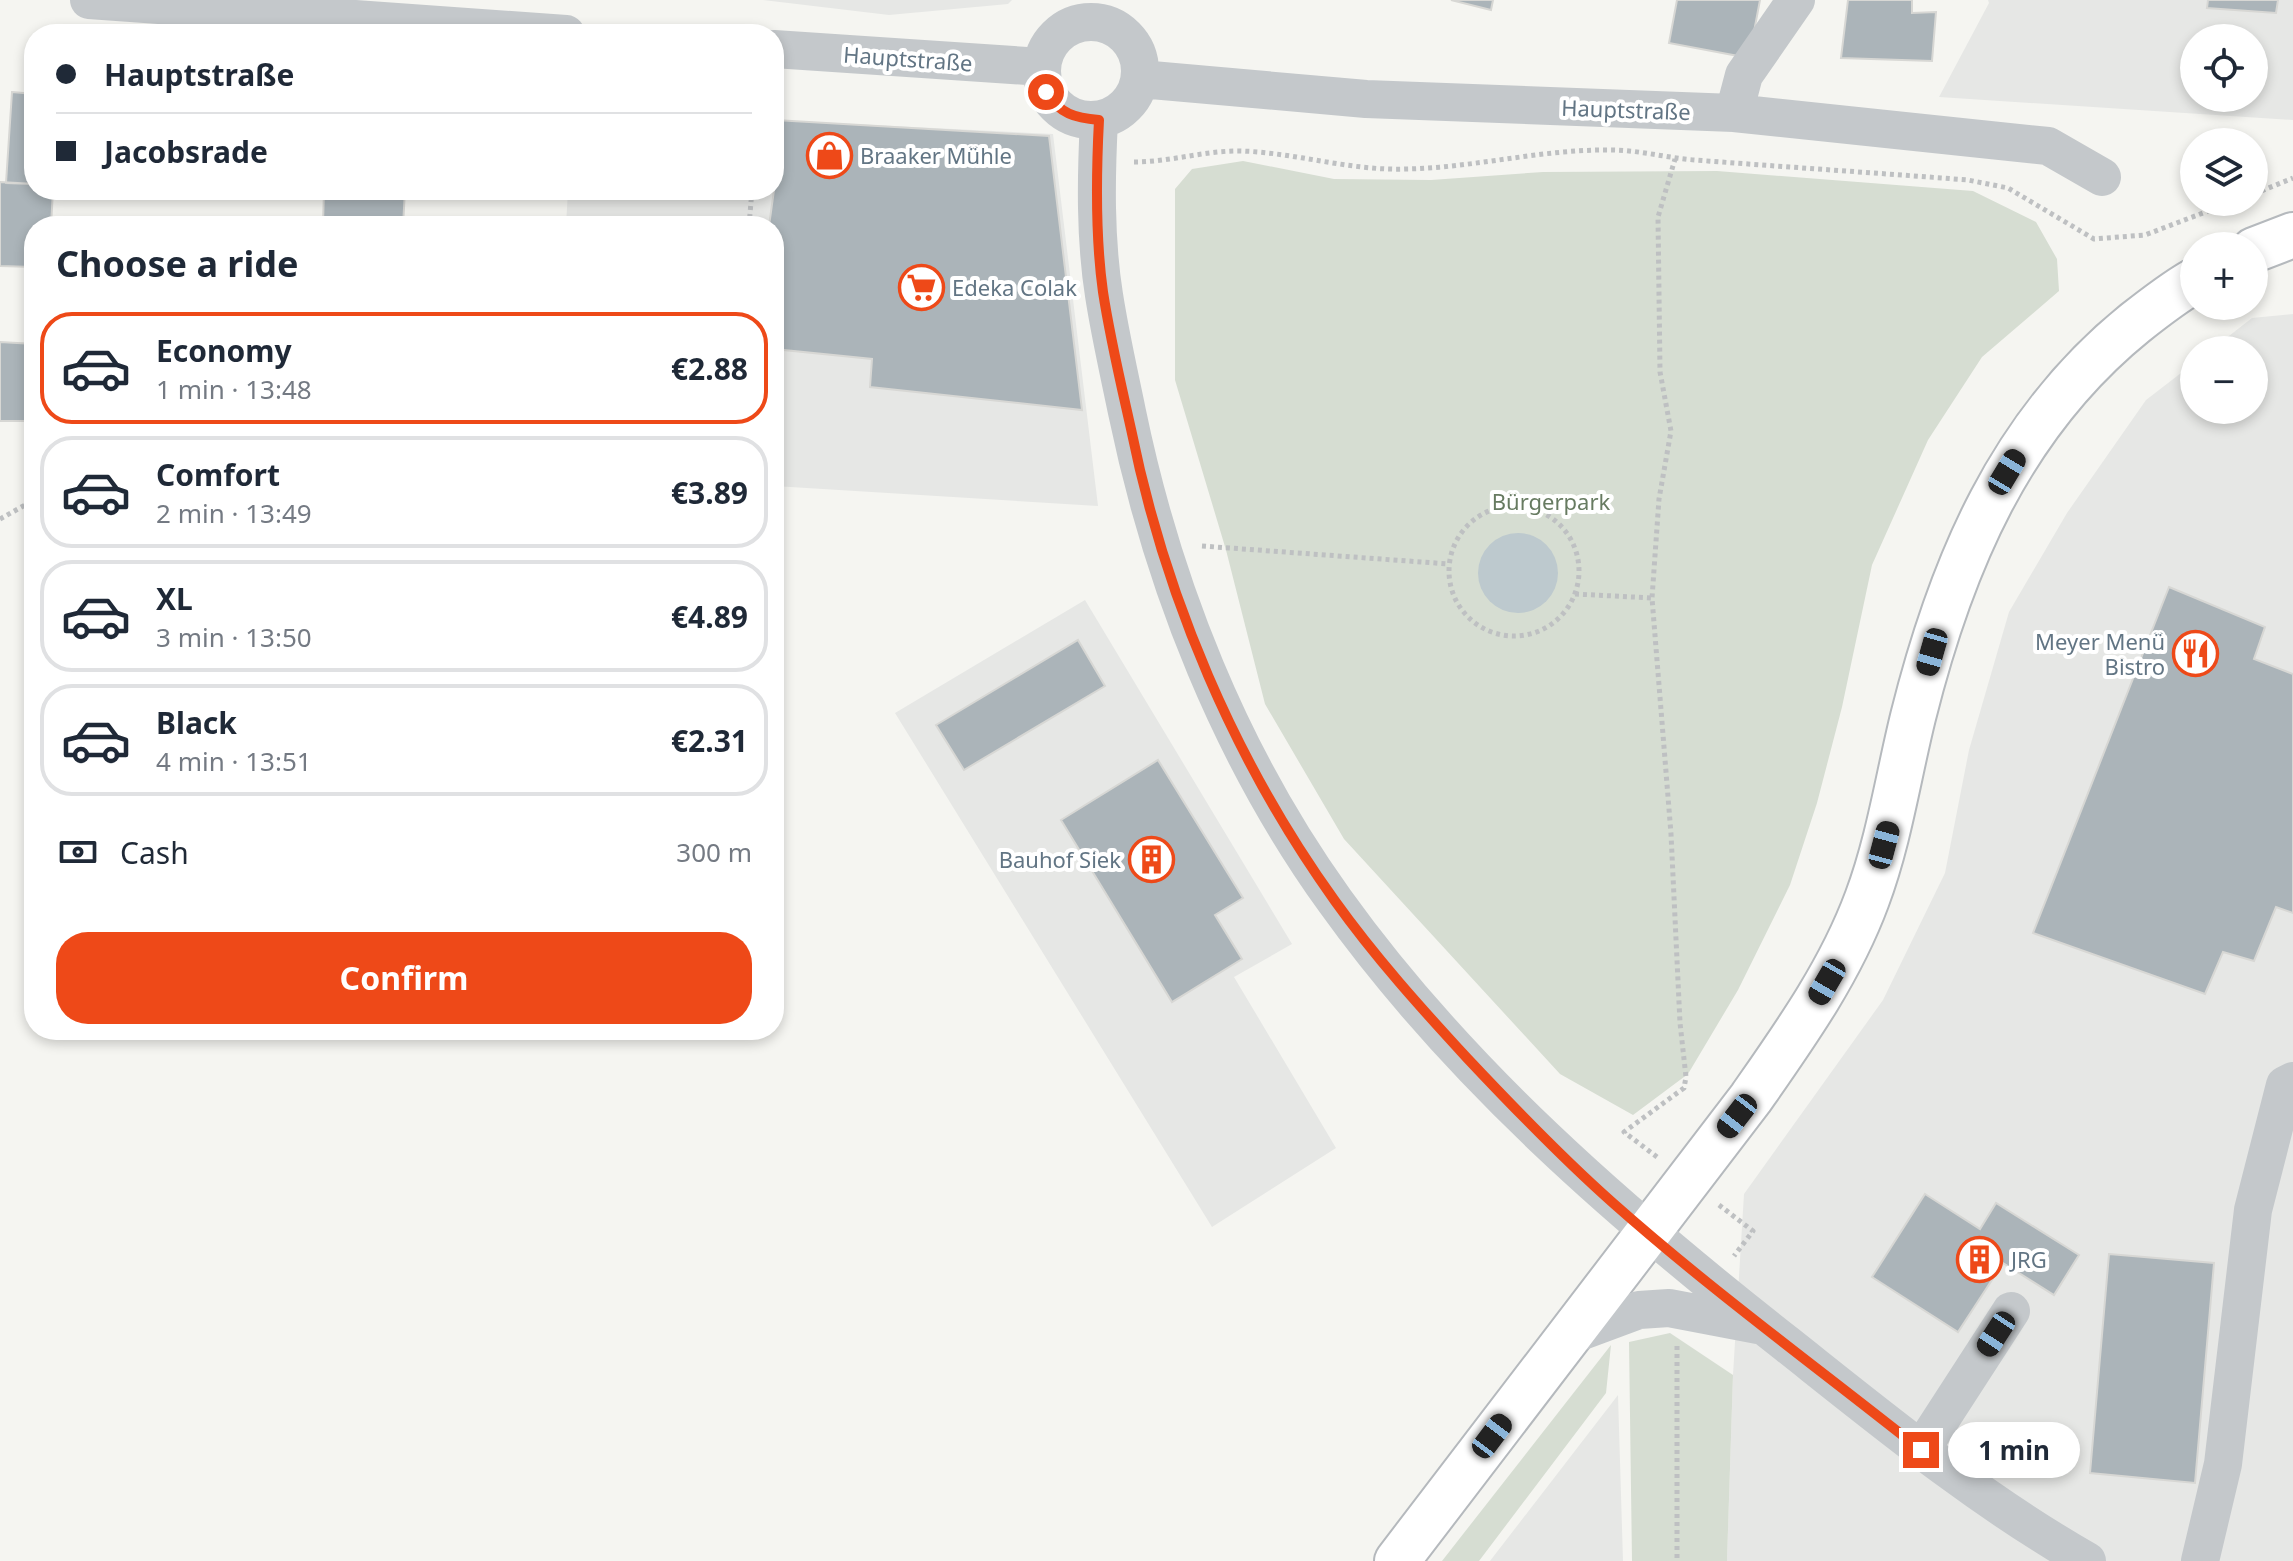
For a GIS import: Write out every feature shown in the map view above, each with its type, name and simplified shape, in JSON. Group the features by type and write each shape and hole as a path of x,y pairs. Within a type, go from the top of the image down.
{"main road":[{"path":"2268,245 2293,235"},
{"path":"1397,1561 1751,1098 1806,1019 1852,937 1878,866 1913,717 1932,652 1967,548 1991,499 2023,445 2062,391 2089,362 2180,289"}],"street":[{"path":"89,0 426,24"},
{"path":"1734,113 1744,75 1796,0"},
{"path":"1100,11 1131,43 1140,64 1140,79 1134,96 1114,115 1099,120 1075,118 1053,103 1046,92 1042,67 1046,51 1057,35 1100,11"},
{"name":"Hauptstraße","path":"784,50 1042,67"},
{"name":"Hauptstraße","path":"1140,79 1366,99 1734,113 2048,146 2102,177"},
{"path":"1099,120 1099,250 1104,294 1138,464 1160,543 1203,662 1227,714 1275,806 1334,901 1399,982 1514,1108 1581,1174 1648,1232 1701,1298 1764,1327 1977,1491 2085,1561"},
{"path":"2200,1561 2223,1464 2253,1210 2285,1085 2293,1081"},
{"path":"1569,1336 1639,1310 1669,1308 1701,1298"},
{"path":"1921,1450 2011,1311"}],"path":[{"path":"1097,161 1162,162 1216,152 1244,151 1332,164 1402,170 1468,166 1536,154 1613,150 1675,159 1968,180 2008,188 2094,239 2145,235 2195,216"},
{"path":"1675,159 1658,217 1660,372 1671,431 1659,499 1652,598 1671,834 1680,1023 1686,1077 1684,1088"},
{"path":"2268,188 2293,178"},
{"path":"1513,505 1544,512 1568,533 1579,562 1575,594 1561,617 1538,631 1512,636 1486,630 1464,613 1451,590 1449,564 1459,534 1483,513 1513,505"},
{"path":"0,519 24,506"},
{"path":"1160,543 1449,564"},
{"path":"1575,594 1652,598"},
{"path":"1677,1561 1677,1328 1753,1231"}],"shaded area":[{"path":"763,0 1012,0 1008,4 889,15"},
{"path":"1988,0 2293,0 2293,120 1939,97"},
{"name":"Edeka Colak","path":"784,121 1053,134 1098,506 784,487 784,216 567,216 567,200 784,200"},
{"path":"2293,314 2293,1561 1727,1561 1733,1375 1744,1194 1883,1000 1945,873 1969,750 2009,612 2067,513 2146,400 2180,374 2180,424 2268,424 2268,336 2229,336 2249,320 2268,320 2268,316"},
{"path":"1518,533 1533,536 1546,545 1555,558 1558,573 1555,588 1546,601 1533,610 1518,613 1503,610 1490,601 1481,588 1478,573 1481,558 1490,545 1503,536"},
{"path":"1085,600 1292,944 1234,977 1336,1148 1212,1227 895,713"},
{"path":"1618,1395 1623,1561 1490,1561"}],"green space":[{"name":"Bürgerpark","path":"1243,161 1334,179 1431,180 1543,172 1717,171 1973,191 2036,222 2057,259 2059,291 1982,357 1928,440 1872,565 1842,707 1817,803 1790,885 1738,990 1688,1074 1633,1115 1560,1074 1344,839 1265,704 1226,550 1175,380 1175,189 1192,169"},
{"path":"1670,1333 1733,1375 1727,1561 1632,1561 1629,1342"},
{"path":"1611,1345 1606,1393 1479,1561 1442,1561"}],"building":[{"path":"1451,0 1493,0 1491,10"},
{"path":"1677,0 1760,0 1749,58 1669,43"},
{"path":"1848,0 1912,0 1912,13 1936,12 1932,61 1841,58"},
{"path":"2208,0 2278,0 2276,13 2207,8"},
{"path":"12,92 24,93 24,184 6,183"},
{"name":"Edeka Colak","path":"784,121 1049,136 1082,410 870,387 872,359 784,350 784,216 770,216 773,200 784,200"},
{"path":"0,182 24,183 24,200 52,200 52,216 24,216 24,267 0,266"},
{"path":"324,200 404,200 404,216 323,216"},
{"path":"0,342 24,343 24,421 0,421"},
{"path":"2169,587 2265,627 2254,659 2293,674 2293,913 2276,907 2254,961 2223,952 2205,994 2033,933"},
{"path":"1078,640 1105,686 964,770 936,725"},
{"name":"Bauhof Siek","path":"1158,760 1243,898 1215,915 1242,959 1172,1002 1061,820"},
{"name":"JRG","path":"1925,1194 1980,1229 1996,1203 2079,1255 2054,1295 2003,1263 1958,1332 1872,1277"},
{"path":"2109,1254 2214,1263 2195,1483 2090,1473"}],"place":[{"name":"Braaker Mühle","path":"829,155"},
{"name":"Edeka Colak","path":"921,287"},
{"name":"Meyer Menü Bistro","path":"2196,654"},
{"name":"Bauhof Siek","path":"1152,859"},
{"name":"JRG","path":"1980,1259"}],"route":[{"path":"1046,92 1063,112 1075,118 1099,120 1099,250 1104,294 1138,464 1160,543 1203,662 1249,759 1303,853 1334,901 1399,982 1542,1136 1648,1232 1921,1450"}]}
